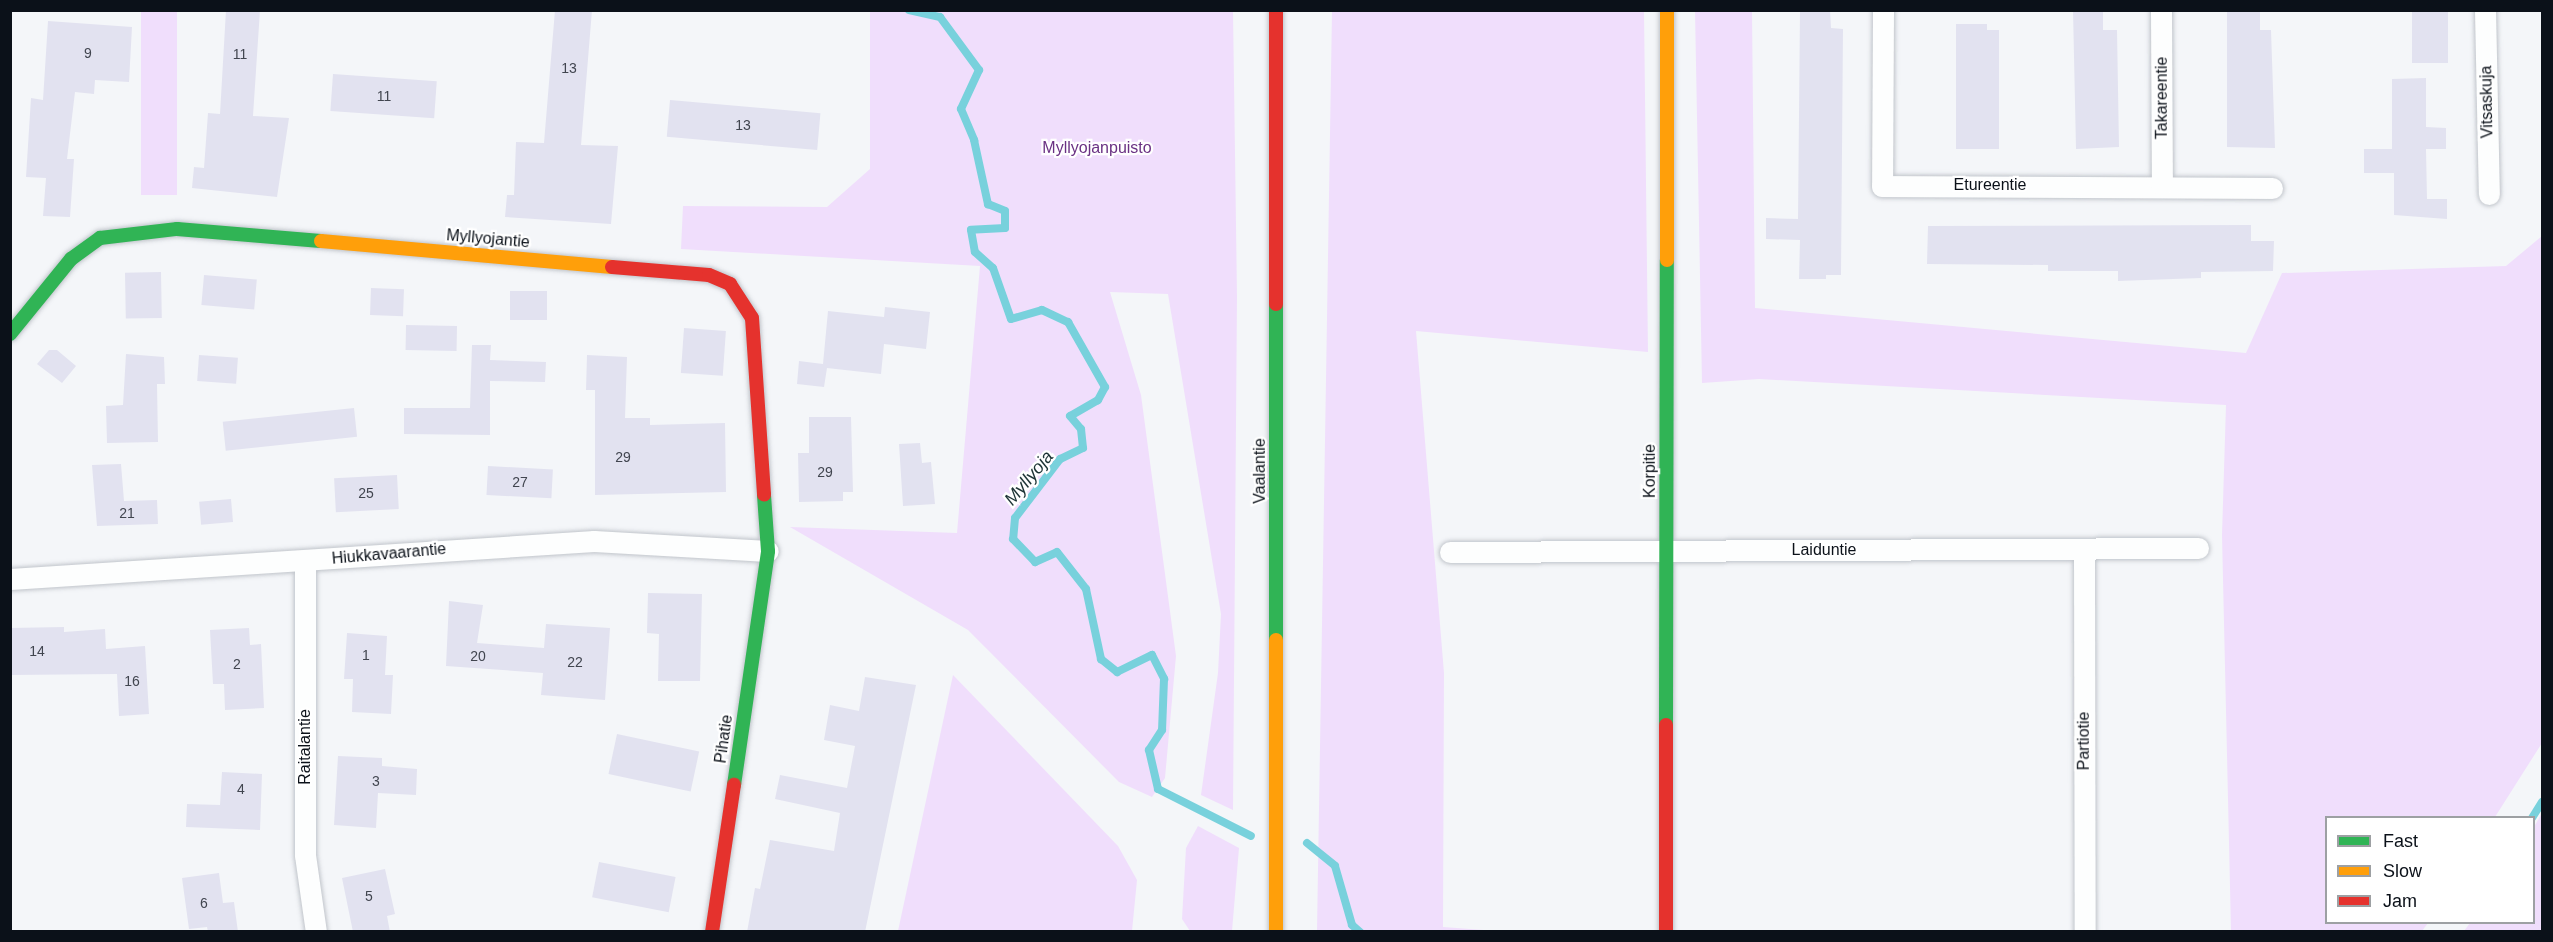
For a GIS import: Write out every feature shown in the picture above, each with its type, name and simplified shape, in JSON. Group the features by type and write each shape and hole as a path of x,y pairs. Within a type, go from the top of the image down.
{"street":[{"name":"Vaalantie","path":"1276,10 1276,932"},
{"name":"Korpitie","path":"1666,932 1667,10"},
{"name":"Etureentie","path":"1882,10 1882,186 2162,185 2272,188"},
{"name":"Takareentie","path":"2161,10 2162,185"},
{"name":"Vitsaskuja","path":"2485,10 2489,194"},
{"name":"Myllyojantie","path":"10,334 71,258 100,238 177,229 709,275 730,284 752,318 768,551"},
{"name":"Hiukkavaarantie","path":"10,579 306,562 442,549 594,542 768,551"},
{"name":"Laiduntie","path":"1450,552 2198,548"},
{"name":"Partiotie","path":"2084,550 2085,932"},
{"name":"Pihatie","path":"712,932 768,551"},
{"name":"Raitalantie","path":"306,562 305,855 316,932"}],"green space":[{"path":"141,11 177,11 177,195 141,195"},
{"name":"Myllyojanpuisto","path":"870,11 1233,11 1237,296 1233,810 1201,795 1218,673 1221,614 1168,294 1110,292 1141,395 1176,656 1165,778 1152,797 1119,782 968,630 790,527 957,533 980,266 681,249 683,206 827,207 870,169"},
{"path":"1332,11 1644,11 1648,352 1416,331 1444,673 1443,927 1497,931 1317,931"},
{"path":"1695,11 1752,11 1755,308 2246,353 2282,273 2506,266 2542,236 2542,743 2496,816 2325,816 2325,924 2427,924 2422,931 2231,931 2222,535 2226,405 1759,379 1702,383"},
{"path":"953,675 1118,846 1137,880 1132,931 898,931"},
{"path":"2542,813 2542,931 2464,931 2469,924 2535,924 2535,825"},
{"path":"1198,826 1239,848 1232,931 1190,931 1182,919 1186,848"}],"building":[{"path":"226,10 260,10 253,116 289,118 277,197 192,188 194,167 204,168 208,113 220,114"},
{"path":"555,10 592,10 581,145 618,146 611,224 505,217 507,195 514,195 516,142 544,143"},
{"path":"1800,10 1830,10 1831,28 1843,29 1841,275 1826,275 1826,279 1799,279 1800,240 1766,239 1766,218 1798,219"},
{"path":"2073,10 2103,10 2103,30 2117,30 2119,147 2076,149"},
{"path":"2227,10 2260,10 2260,30 2271,30 2275,148 2227,147"},
{"path":"2412,10 2448,10 2448,63 2412,63"},
{"path":"48,21 132,27 129,82 95,80 94,94 75,92 67,159 74,159 70,217 43,216 46,178 26,177 31,98 43,100"},
{"path":"1956,24 1987,24 1987,30 1999,30 1999,149 1956,149"},
{"path":"333,74 437,81 434,118 330,111"},
{"path":"2426,78 2426,127 2446,128 2446,149 2426,149 2427,199 2447,199 2447,219 2394,215 2394,173 2364,173 2364,149 2392,149 2392,79"},
{"path":"670,100 820,113 817,150 667,137"},
{"path":"2251,225 2251,241 2274,241 2273,271 2201,272 2201,278 2118,281 2118,271 2048,271 2048,265 1927,264 1928,226"},
{"path":"161,272 162,318 126,319 125,273"},
{"path":"204,275 257,280 254,310 201,305"},
{"path":"371,288 404,289 403,316 370,315"},
{"path":"510,291 547,291 547,320 510,320"},
{"path":"885,307 930,312 926,349 884,344 881,374 827,368 824,387 797,384 799,361 823,364 828,311 884,317"},
{"path":"406,325 457,326 457,351 406,350"},
{"path":"684,328 726,331 723,376 681,373"},
{"path":"472,345 491,345 490,360 546,362 545,382 490,381 490,435 404,434 404,408 470,408"},
{"path":"49,350 57,350 76,366 62,383 37,364"},
{"path":"126,354 164,357 165,384 157,384 158,442 107,443 106,406 123,405"},
{"path":"199,355 238,358 236,384 197,381"},
{"path":"587,355 627,357 625,418 650,418 650,425 725,423 726,492 595,495 595,390 586,390"},
{"path":"354,408 357,437 226,451 223,422"},
{"path":"809,417 851,417 853,492 843,492 843,501 799,502 798,453 809,453"},
{"path":"920,443 922,463 931,462 935,504 903,506 899,444"},
{"path":"121,464 124,501 157,500 158,524 97,526 92,465"},
{"path":"488,466 553,469 551,498 486,495"},
{"path":"397,475 399,509 336,512 334,478"},
{"path":"231,499 233,522 201,525 199,502"},
{"path":"648,593 702,594 700,681 658,681 659,634 647,633"},
{"path":"449,601 483,605 477,643 544,648 546,624 610,628 605,700 541,695 543,673 446,666"},
{"path":"64,627 64,632 105,629 106,649 145,646 149,714 119,716 117,674 10,675 10,628"},
{"path":"249,628 250,645 261,644 264,708 225,710 224,684 213,684 210,630"},
{"path":"347,633 387,636 385,675 393,675 391,714 352,712 353,679 344,679"},
{"path":"865,677 916,685 865,932 747,932 755,888 760,889 770,840 834,851 840,813 775,799 780,775 847,788 855,746 824,740 830,705 859,711"},
{"path":"617,734 699,751 691,792 608,774"},
{"path":"338,756 382,758 382,766 417,769 416,795 378,793 376,828 334,825"},
{"path":"222,772 262,774 260,830 186,827 187,804 220,805"},
{"path":"599,862 676,877 669,912 592,897"},
{"path":"385,869 395,914 387,916 390,932 353,932 342,878"},
{"path":"219,873 223,903 234,902 238,932 208,932 207,927 189,929 182,878"}],"waterway":[{"name":"Myllyoja","path":"909,10 940,17 979,70 961,109 974,140 988,204 1005,211 1005,228 971,230 975,252 993,268 1011,319 1042,310 1068,322 1105,387 1098,400 1070,416 1081,429 1083,448 1060,459 1015,518 1013,539 1035,562 1057,552 1086,589 1101,659 1117,672 1152,655 1164,679 1162,730 1149,750 1158,789 1251,836"},
{"path":"2533,816 2542,802"},
{"name":"Myllyoja","path":"1307,843 1335,866 1352,925 1360,932"}],"traffic: fast":[{"path":"10,334 71,259 100,238 177,229 321,241"},
{"path":"1666,725 1667,260"},
{"path":"1276,304 1276,640"},
{"path":"734,785 768,551 764,495"}],"traffic: slow":[{"path":"1667,10 1667,260"},
{"path":"321,241 612,267"},
{"path":"1276,640 1276,932"}],"traffic: jam":[{"path":"1276,10 1276,304"},
{"path":"612,267 709,275 730,284 752,318 764,495"},
{"path":"1666,725 1666,932"},
{"path":"712,932 734,785"}]}
